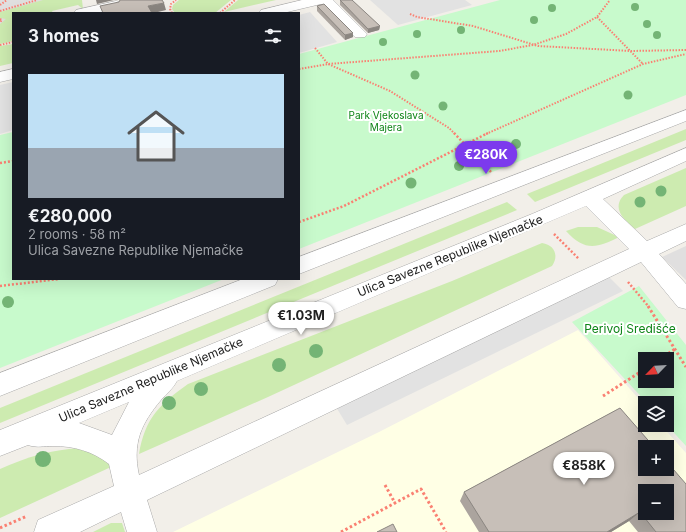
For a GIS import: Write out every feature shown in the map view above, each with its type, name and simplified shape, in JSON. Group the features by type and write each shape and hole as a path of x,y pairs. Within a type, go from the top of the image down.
{"street":[{"path":"325,0 360,34"},
{"path":"270,12 311,1"},
{"path":"84,12 116,5"},
{"path":"0,77 12,74"},
{"path":"300,266 686,115"},
{"name":"Ulica Savezne Republike Njemačke","path":"10,439 589,197 686,154"},
{"path":"589,197 644,251 686,300"},
{"path":"49,531 344,394 538,300 686,232"},
{"path":"0,385 264,280"},
{"path":"142,532 122,457 124,441 131,421 157,386 173,371"},
{"path":"10,439 49,433 72,434 93,438 108,446 122,457"}],"path":[{"path":"0,5 7,0"},
{"path":"0,11 37,0"},
{"path":"172,12 170,9 171,4 176,0"},
{"path":"221,12 235,0"},
{"path":"300,69 328,64 499,50 533,45 566,34 597,17 610,0"},
{"path":"410,14 417,17 449,20 473,26 533,45 631,51 686,50"},
{"path":"597,17 643,64"},
{"path":"0,45 12,42"},
{"path":"315,48 328,64 390,91 417,106 449,128 491,172"},
{"path":"300,222 344,206 464,144 643,64 686,54"},
{"path":"0,163 12,161"},
{"path":"554,234 581,261"},
{"path":"0,286 51,280"},
{"path":"627,280 645,300 686,367"},
{"path":"670,352 675,349"},
{"path":"603,396 638,374"},
{"path":"385,485 395,503"},
{"path":"341,532 421,489 446,532"}],"shaded area":[{"path":"0,0 56,0 12,12 12,15 0,39"},
{"path":"370,0 465,0 472,5 398,25"},
{"path":"310,12 337,42 300,53 300,15"},
{"path":"12,82 12,130 0,134 0,85"},
{"path":"686,246 686,280 662,257"},
{"path":"609,277 623,291 347,425 336,407"},
{"path":"578,330 638,398 638,432 667,432 686,453 686,532 173,532 379,432"}],"green space":[{"path":"43,0 82,0 83,9 78,5 52,12 12,12 12,41 0,44 0,24 6,19 0,18 0,12"},
{"path":"179,0 231,0 216,12 174,12 172,9 173,5"},
{"path":"238,0 276,0 224,12"},
{"name":"Park Vjekoslava Majera","path":"500,0 686,0 686,95 300,249 300,54"},
{"path":"12,44 12,63 0,66 0,46"},
{"path":"686,129 686,140 535,202 527,194"},
{"path":"12,132 12,280 221,280 0,368 0,135"},
{"path":"686,168 686,206 635,229 620,214 620,200 624,195"},
{"path":"507,202 517,210 0,423 0,408"},
{"path":"578,227 597,227 619,237 604,244 591,246 585,245 573,238 566,231"},
{"path":"542,243 553,249 555,258 552,266 268,397 139,454 145,431 155,413 169,398 188,384 452,281"},
{"name":"Perivoj Središće","path":"639,286 686,345 686,446 673,432 674,396 641,396 572,322"},
{"path":"80,448 98,451 111,467 0,518 0,469 39,455 59,450"},
{"path":"111,523 122,523 125,532 93,532"}],"building":[{"path":"120,0 162,0 164,3 148,6 151,12 103,12 100,6 119,2"},
{"path":"340,0 352,0 380,26 368,29"},
{"path":"324,4 353,33 345,35 317,6"},
{"path":"620,408 638,429 638,432 641,432 648,440 638,440 638,476 674,476 674,470 686,484 686,532 656,532 646,520 674,520 674,484 638,484 638,513 607,532 489,532 464,492"},
{"path":"393,524 397,532 377,532"}]}
